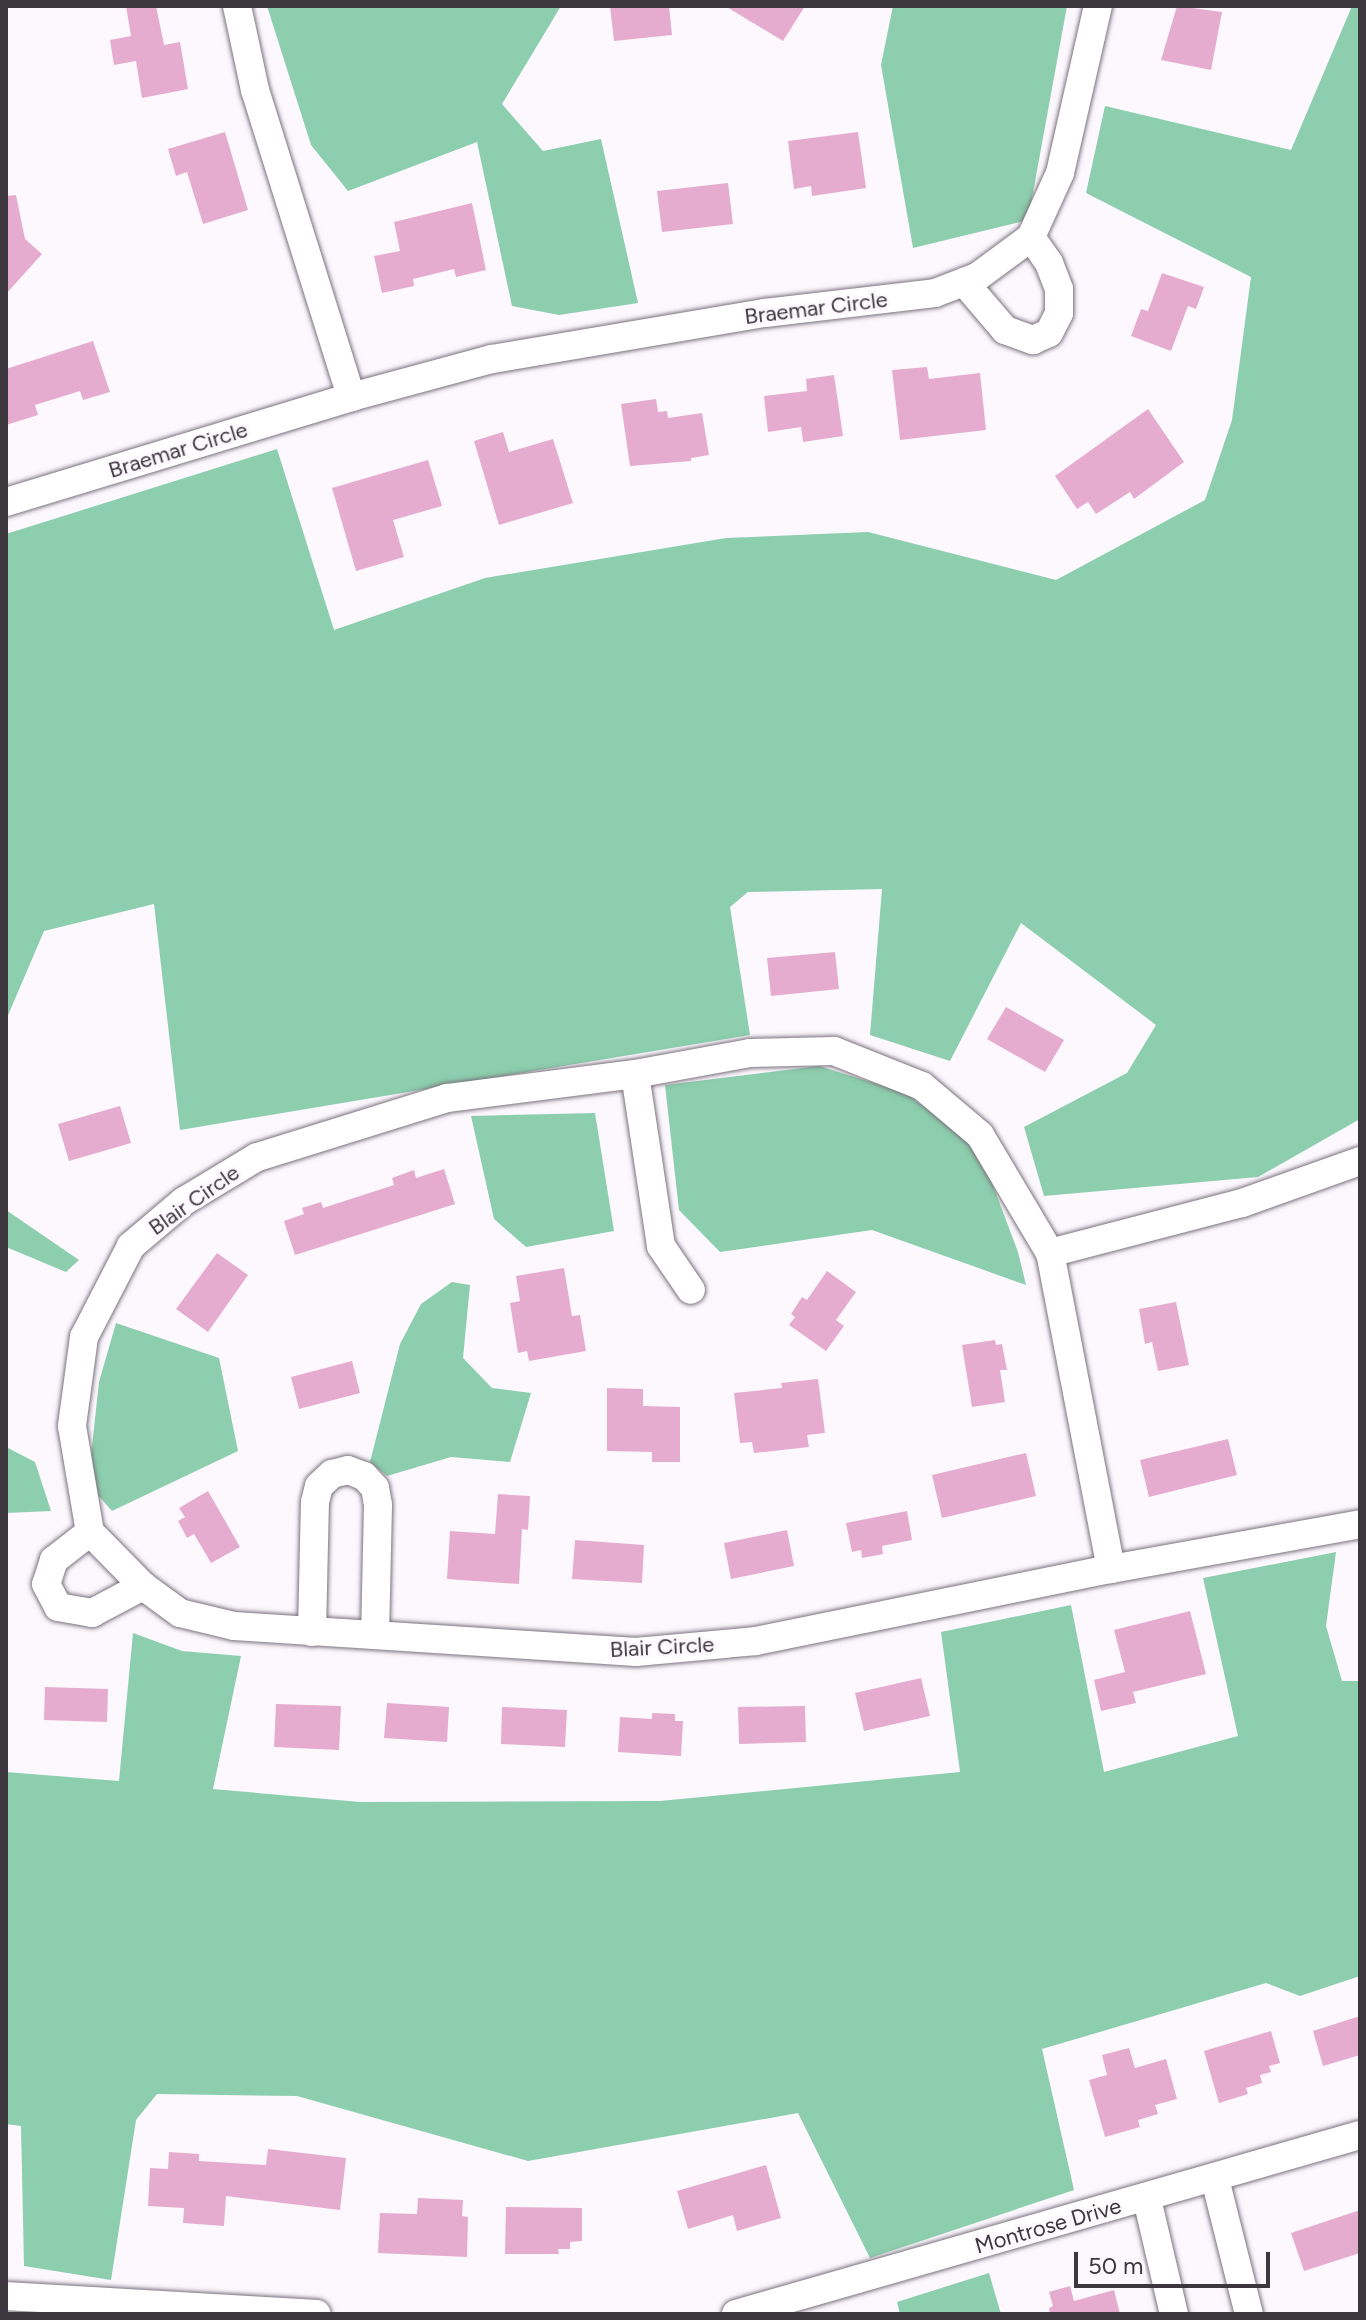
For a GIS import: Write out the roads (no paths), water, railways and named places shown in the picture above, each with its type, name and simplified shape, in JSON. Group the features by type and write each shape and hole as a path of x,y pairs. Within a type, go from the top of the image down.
{"street":[{"path":"237,6 255,90 351,397"},
{"name":"Braemar Circle","path":"6,502 351,397 492,359 765,313 935,293 977,277 1031,237 1060,173 1098,6"},
{"path":"964,282 1005,330 1033,340 1049,333 1059,313 1059,289 1049,263 1031,237"},
{"name":"Blair Circle","path":"1111,1569 1050,1253 980,1135 922,1086 834,1051 750,1053 635,1074 447,1098 257,1157 173,1210 131,1246 84,1337 72,1426 90,1532 143,1586 180,1613 234,1626 636,1652 756,1641 1111,1569 1360,1524"},
{"path":"635,1074 661,1246 691,1290"},
{"path":"1050,1253 1242,1203 1360,1161"},
{"path":"312,1632 315,1502 319,1486 332,1474 348,1470 364,1476 375,1488 378,1505 375,1634"},
{"path":"90,1532 54,1560 46,1584 58,1607 92,1613 143,1586"},
{"name":"Montrose Drive","path":"736,2314 1147,2199 1360,2135"},
{"path":"1215,2179 1249,2314"},
{"path":"1147,2199 1174,2314"},
{"path":"6,2296 316,2314"}]}
